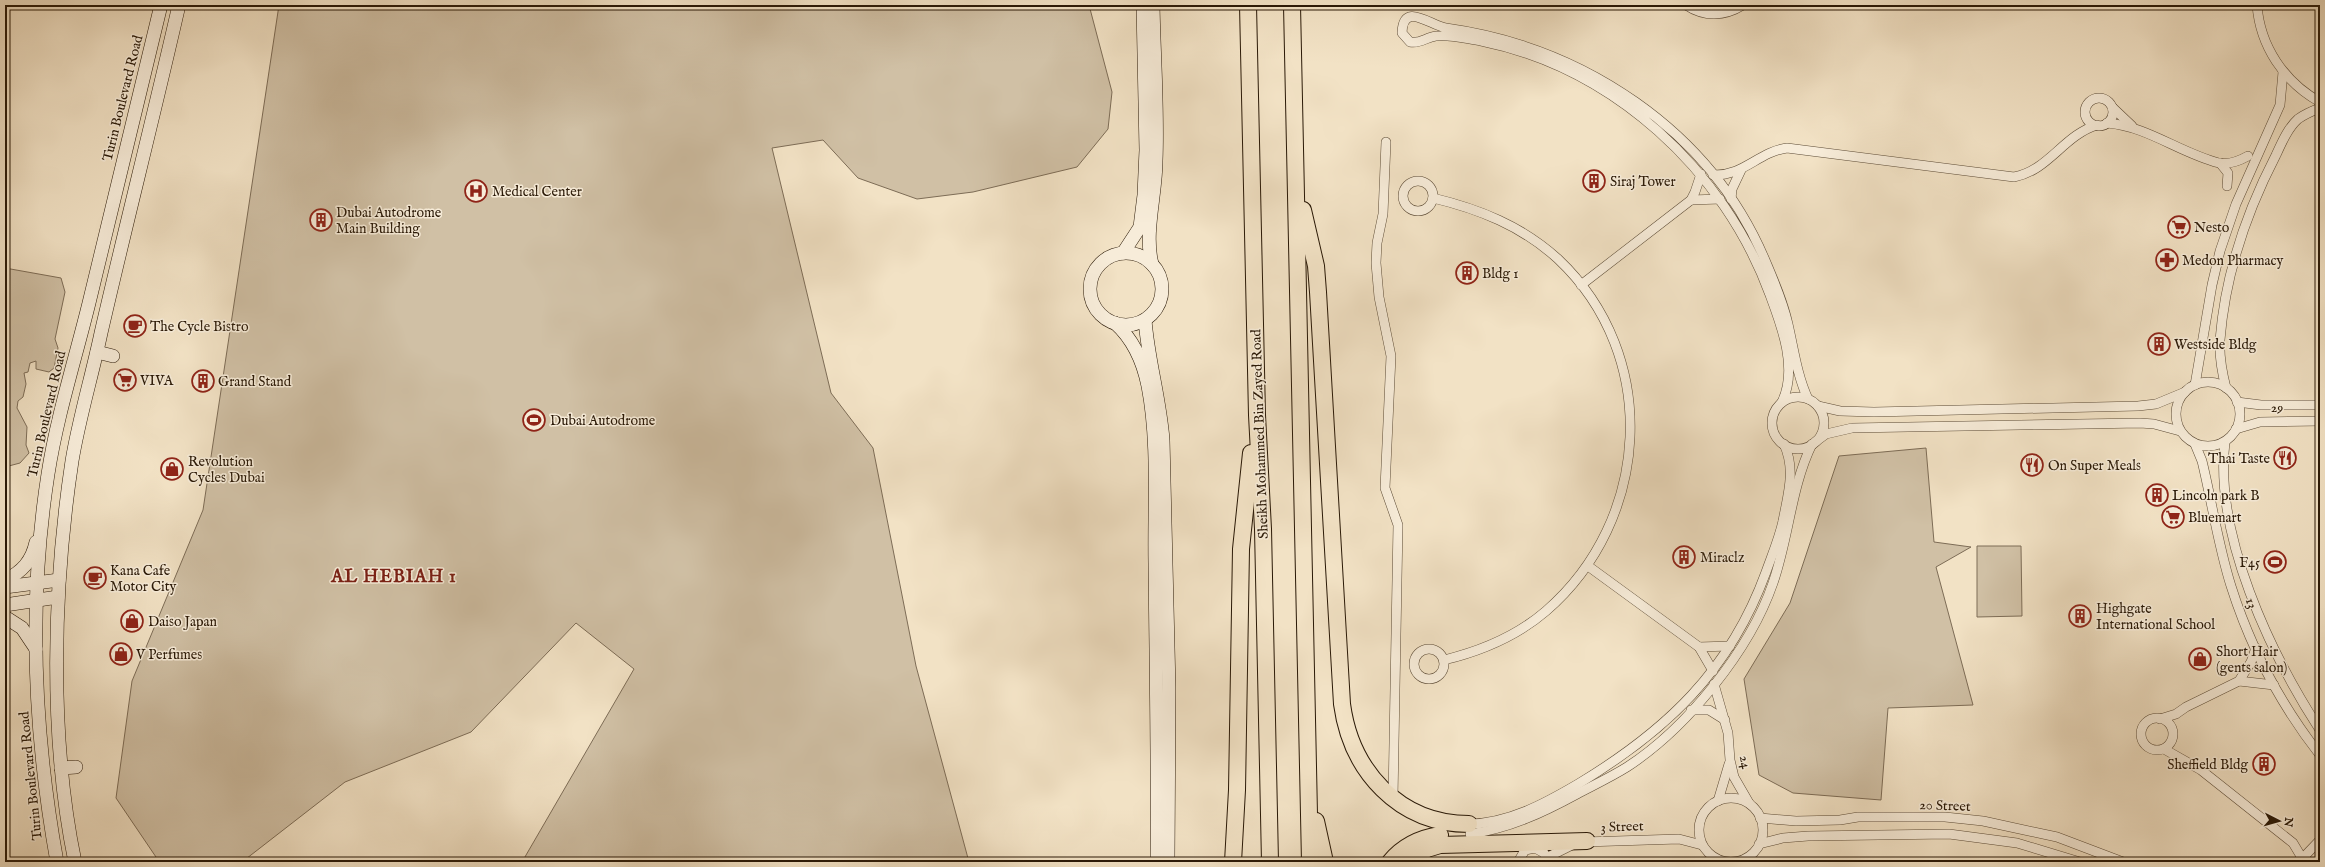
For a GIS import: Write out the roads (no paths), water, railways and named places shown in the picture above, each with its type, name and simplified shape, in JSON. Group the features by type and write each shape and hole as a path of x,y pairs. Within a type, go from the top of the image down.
{"highway":[{"name":"Sheikh Mohammed Bin Zayed Road","path":"1248,5 1256,415 1263,529 1270,862"},
{"path":"1292,5 1310,862"},
{"path":"1296,177 1318,280 1344,720 1348,734 1361,763 1380,787 1403,805 1428,818 1470,829"},
{"path":"1233,862 1237,790 1241,543 1256,415"},
{"path":"1309,789 1325,862"},
{"path":"1237,790 1240,862"},
{"path":"1390,862 1401,851 1419,840 1470,829"},
{"path":"1407,862 1427,849 1440,845 1586,841"}],"street":[{"name":"Turin Boulevard Road","path":"57,862 43,777 37,694 37,600 42,528 48,475 58,425 161,5"},
{"path":"75,862 61,768 58,597 72,461 179,5"},
{"path":"1123,253 1133,241 1140,227 1144,195 1146,150 1143,5"},
{"path":"1115,323 1127,325 1145,320 1153,313 1162,294 1162,283 1152,264 1149,237 1154,196 1157,149 1153,5"},
{"path":"1686,5 1698,12 1714,14 1730,12 1743,5"},
{"path":"1700,5 1714,7 1728,5"},
{"path":"2257,5 2263,36 2283,72 2296,85 2320,102"},
{"path":"1470,829 1536,807 1616,760 1654,732 1682,706 1713,671 1746,619 1780,536 1791,479 1790,461 1784,444 1775,434 1772,422 1774,414 1782,402 1788,387 1790,369 1774,304 1751,250 1720,199 1701,174 1653,126 1620,101 1584,80 1525,53 1481,41 1438,36 1416,43 1410,42 1402,33 1405,20 1410,16 1416,15 1440,27 1496,36 1534,48 1578,67 1603,80 1651,113 1683,143 1713,175 1731,199 1758,246 1778,291 1788,323 1799,373 1808,399"},
{"path":"2195,385 2212,285 2220,251 2236,204 2280,105 2283,72"},
{"path":"2076,134 2089,103 2100,98 2108,101 2113,108 2134,128"},
{"path":"138,102 142,114 147,117 152,115"},
{"path":"1713,175 1722,175 1741,170 1774,150 1787,148 2014,177 2034,170 2076,134 2102,124 2112,117 2113,108"},
{"path":"2226,388 2221,366 2220,339 2227,296 2240,242 2266,175 2288,132 2299,119 2320,108"},
{"path":"2086,111 2088,119 2102,124 2134,128 2220,163 2239,161 2248,156"},
{"path":"1386,142 1383,214 1376,258 1379,297 1391,356 1385,488 1398,525 1393,798"},
{"path":"2220,163 2228,173 2228,186"},
{"path":"1731,199 1732,189 1741,170"},
{"path":"1582,285 1691,200 1696,192 1701,174"},
{"path":"1433,198 1467,206 1500,219 1532,239 1558,259 1582,285 1605,321 1621,361 1630,403 1630,446 1624,489 1609,529 1588,566 1560,598 1520,630 1492,645 1444,660"},
{"path":"1691,200 1720,199"},
{"path":"1152,264 1144,258 1123,253 1114,255 1098,267 1091,285 1095,307 1102,315 1115,323 1130,337 1138,354 1148,386 1151,414 1158,743 1157,862"},
{"path":"1145,320 1148,356 1161,413 1163,440 1169,697 1168,862"},
{"path":"97,352 113,356"},
{"path":"1784,444 1798,448 1814,443 1826,434 1852,428 2140,423 2154,424 2180,431 2195,444 2205,447 2215,446 2225,442 2236,429 2240,416 2238,402 2226,388 2211,382 2195,385 2179,400 2176,410 2176,421 2180,431"},
{"path":"1782,402 1795,397 1808,399 1818,406 1840,411 1874,412 2138,406 2156,404 2186,392"},
{"name":"29","path":"2238,402 2261,405 2320,405"},
{"path":"1470,829 1496,829 1527,819 1610,777 1628,766 1661,740 1714,684 1740,651 1768,596 1786,542 1803,463 1824,424 1818,406"},
{"name":"29","path":"2236,429 2260,422 2320,421"},
{"name":"13","path":"2225,442 2223,460 2225,498 2243,572 2270,644 2304,706 2320,730"},
{"name":"13","path":"2195,444 2202,461 2231,585 2247,630 2274,685 2320,755"},
{"path":"5,580 26,565 32,557 37,536 42,528"},
{"path":"1588,566 1699,647 1713,671"},
{"path":"5,587 59,580"},
{"path":"5,605 58,597"},
{"path":"5,617 22,628 37,650"},
{"path":"1699,647 1730,646"},
{"path":"2256,648 2251,662 2239,681 2168,717 2148,722 2144,726 2142,738 2150,749 2164,749 2201,770 2293,843 2300,860 2320,840"},
{"path":"2239,681 2274,685"},
{"name":"24","path":"1714,684 1717,698 1725,720 1730,760 1741,792 1751,805"},
{"path":"1691,710 1709,710 1725,720"},
{"path":"2164,749 2171,742 2173,732 2182,710"},
{"path":"2160,719 2166,721 2173,732"},
{"path":"1718,801 1730,760"},
{"path":"61,768 76,767"},
{"path":"1735,799 1751,805 1760,818 1762,831 1759,844 1747,860 1724,862 1714,859 1702,845 1699,824 1703,814 1710,806 1718,801 1735,799"},
{"name":"20 Street","path":"1760,818 1796,821 1840,820 1858,817 1945,817 1983,821 2057,837 2123,862"},
{"name":"20 Street","path":"1759,844 1783,838 1808,836 1949,834 2017,844 2080,862"},
{"name":"3 Street","path":"1518,862 1521,854 1529,848 1540,849 1546,860 1564,848 1586,841 1680,839 1702,845"}],"place":[{"name":"Siraj Tower","path":"1594,181"},
{"name":"Medical Center","path":"476,191"},
{"name":"Dubai Autodrome Main Building","path":"321,220"},
{"name":"Nesto","path":"2179,227"},
{"name":"Medon Pharmacy","path":"2167,260"},
{"name":"Bldg 1","path":"1467,273"},
{"name":"The Cycle Bistro","path":"135,326"},
{"name":"Westside Bldg","path":"2159,344"},
{"name":"VIVA","path":"125,380"},
{"name":"Grand Stand","path":"203,381"},
{"name":"Dubai Autodrome","path":"534,420"},
{"name":"Thai Taste","path":"2285,458"},
{"name":"On Super Meals","path":"2032,465"},
{"name":"Revolution Cycles Dubai","path":"172,469"},
{"name":"Lincoln park B","path":"2157,495"},
{"name":"Bluemart","path":"2173,517"},
{"name":"Miraclz","path":"1684,557"},
{"name":"F45","path":"2275,562"},
{"name":"Kana Cafe Motor City","path":"95,578"},
{"name":"Highgate International School","path":"2080,616"},
{"name":"Daiso Japan","path":"132,621"},
{"name":"V Perfumes","path":"121,654"},
{"name":"Short Hair (gents salon)","path":"2200,659"},
{"name":"Sheffield Bldg","path":"2264,764"}],"district":[{"name":"AL HEBIAH 1","path":"394,576"}]}
